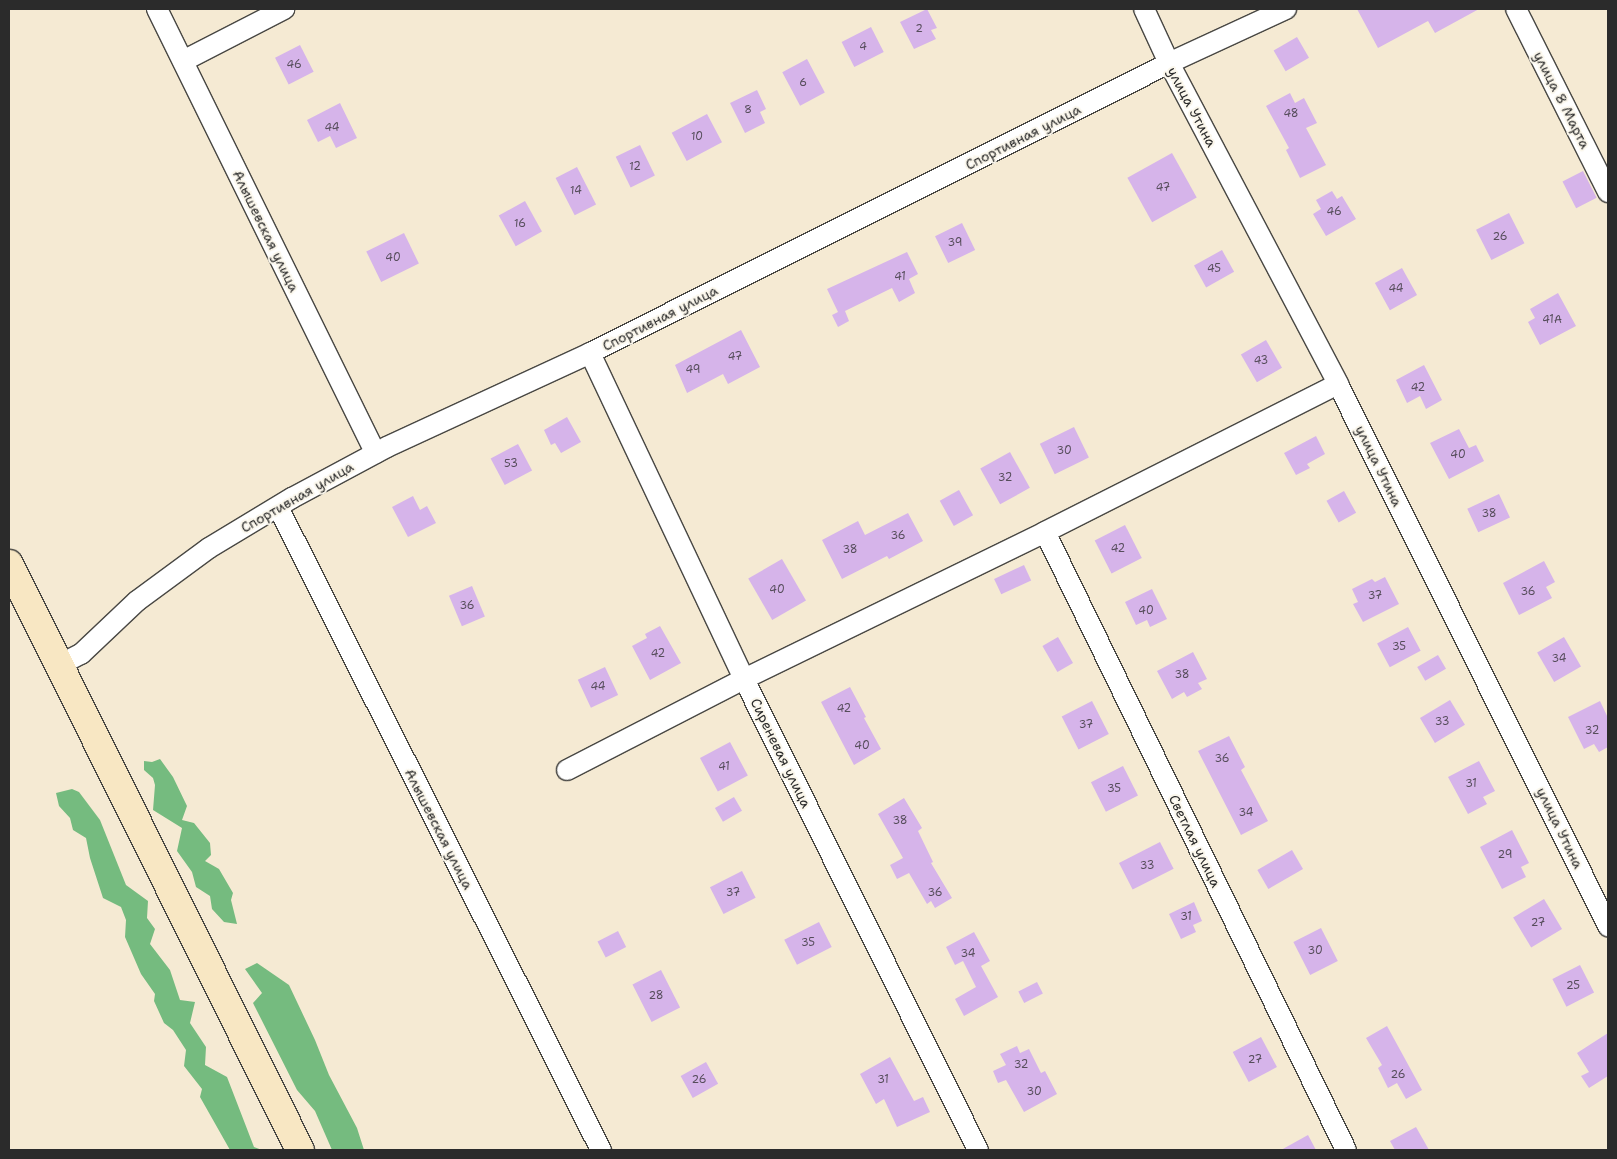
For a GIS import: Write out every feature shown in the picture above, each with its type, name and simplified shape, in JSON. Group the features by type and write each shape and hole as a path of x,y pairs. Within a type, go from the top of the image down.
{"main road":[{"path":"9,564 300,1150"}],"street":[{"name":"Алышевская улица","path":"158,9 375,453"},
{"path":"183,61 284,9"},
{"name":"улица Утина","path":"1144,9 1169,64 1338,384 1608,926"},
{"name":"Спортивная улица","path":"59,664 81,654 137,602 209,548 375,453 590,353 1169,64 1286,9"},
{"name":"улица 8 Марта","path":"1516,9 1608,192"},
{"name":"Сиреневая улица","path":"590,353 744,679 978,1150"},
{"path":"567,770 744,679 1044,532 1338,384"},
{"name":"Алышевская улица","path":"278,507 601,1150"},
{"name":"Светлая улица","path":"1044,532 1346,1150"}],"green space":[{"path":"160,759 173,777 187,806 182,820 194,823 210,843 211,855 205,861 219,869 233,893 231,900 237,924 224,922 212,909 210,896 196,887 192,872 177,851 182,828 153,810 155,785 153,778 144,770 144,761 152,762"},
{"path":"72,789 79,792 100,820 126,885 148,901 147,918 155,929 150,944 170,970 180,1000 195,1002 190,1023 206,1047 205,1065 227,1077 254,1147 262,1150 230,1150 200,1097 202,1089 184,1066 186,1050 173,1030 164,1023 154,1001 155,994 141,974 125,937 126,920 121,907 103,898 90,858 86,838 73,830 70,818 59,806 56,793"},
{"path":"257,963 289,985 329,1075 357,1128 364,1150 332,1150 315,1111 297,1090 253,1003 262,993 245,969"}],"building":[{"path":"927,9 937,28 931,30 936,39 914,49 900,22"},
{"path":"1357,9 1479,9 1435,33 1428,21 1378,48"},
{"path":"871,27 884,52 854,67 842,42"},
{"path":"1297,37 1309,58 1286,71 1274,50"},
{"path":"300,45 314,72 289,84 275,58"},
{"path":"807,59 825,93 800,106 782,72"},
{"path":"757,90 766,109 760,112 765,123 745,133 730,103"},
{"path":"1290,93 1295,103 1304,98 1317,123 1306,128 1326,165 1300,178 1286,150 1289,148 1266,106"},
{"path":"340,103 357,138 336,148 330,136 318,142 307,120"},
{"path":"707,114 722,142 687,161 672,133"},
{"path":"640,145 655,176 631,187 616,157"},
{"path":"1172,153 1197,198 1152,222 1127,178"},
{"path":"577,167 596,204 575,215 556,178"},
{"path":"1583,171 1597,198 1576,208 1563,181"},
{"path":"1332,191 1337,199 1342,196 1356,219 1326,236 1313,214 1321,209 1316,200"},
{"path":"525,201 542,232 516,246 499,216"},
{"path":"1509,213 1524,243 1491,260 1476,230"},
{"path":"962,223 975,250 948,263 935,236"},
{"path":"404,233 419,264 381,282 366,251"},
{"path":"1222,250 1234,272 1206,287 1194,266"},
{"path":"907,252 918,274 909,279 915,293 899,302 892,288 845,311 849,321 838,327 832,315 838,312 827,289"},
{"path":"1402,268 1417,295 1390,310 1375,283"},
{"path":"1558,293 1576,326 1540,345 1528,322 1535,318 1530,309"},
{"path":"741,330 760,367 728,384 723,374 687,393 675,365"},
{"path":"1266,340 1282,368 1257,382 1241,354"},
{"path":"1424,365 1442,400 1426,409 1420,396 1407,403 1396,380"},
{"path":"567,417 581,442 561,453 555,443 551,445 544,430"},
{"path":"1074,427 1089,458 1055,474 1040,444"},
{"path":"1459,429 1469,448 1476,445 1484,461 1449,479 1430,443"},
{"path":"1316,436 1325,454 1307,464 1310,468 1296,475 1284,453"},
{"path":"518,444 532,470 505,485 491,459"},
{"path":"1010,452 1030,488 1000,504 980,468"},
{"path":"959,490 973,515 954,526 940,501"},
{"path":"1344,491 1356,513 1339,523 1327,501"},
{"path":"1499,494 1510,518 1478,532 1467,509"},
{"path":"413,496 420,510 427,506 436,523 408,537 392,507"},
{"path":"908,513 923,541 889,559 887,556 842,579 822,540 858,521 865,535"},
{"path":"1125,525 1142,558 1112,573 1095,540"},
{"path":"782,559 806,601 772,620 748,578"},
{"path":"1544,561 1555,582 1546,587 1552,598 1519,615 1503,583"},
{"path":"1024,565 1031,580 1001,594 994,579"},
{"path":"1385,577 1399,604 1363,622 1353,604 1358,602 1352,589 1372,579 1375,582"},
{"path":"472,586 485,616 462,626 449,596"},
{"path":"1152,589 1167,619 1150,627 1147,620 1136,625 1125,602"},
{"path":"660,626 681,663 650,680 632,646 647,638 645,634"},
{"path":"1408,627 1421,651 1390,667 1377,643"},
{"path":"1058,637 1073,663 1057,672 1042,646"},
{"path":"1564,637 1581,666 1554,682 1537,652"},
{"path":"1193,652 1207,679 1198,683 1202,689 1187,697 1184,692 1172,699 1157,671"},
{"path":"1438,655 1446,669 1425,681 1417,667"},
{"path":"605,667 618,695 591,708 578,680"},
{"path":"850,687 881,749 854,765 821,702"},
{"path":"1450,700 1465,725 1435,743 1420,718"},
{"path":"1092,701 1109,734 1079,749 1062,716"},
{"path":"1600,701 1608,718 1608,747 1599,752 1594,744 1584,749 1568,717"},
{"path":"1229,736 1245,767 1241,770 1268,821 1241,835 1198,751"},
{"path":"730,742 748,776 718,792 700,758"},
{"path":"1479,761 1495,791 1483,797 1487,804 1468,814 1448,777"},
{"path":"1123,766 1138,795 1106,812 1091,782"},
{"path":"734,797 742,811 723,822 715,808"},
{"path":"904,798 922,828 918,831 933,862 931,863 952,898 935,908 931,901 927,904 909,873 897,879 890,865 903,858 878,814"},
{"path":"1512,830 1529,863 1521,867 1526,877 1502,889 1480,847"},
{"path":"1160,842 1174,869 1133,890 1119,863"},
{"path":"1292,850 1303,869 1268,889 1257,870"},
{"path":"742,871 756,898 724,914 710,887"},
{"path":"1544,899 1562,929 1531,948 1513,918"},
{"path":"1194,902 1202,921 1193,925 1196,932 1181,939 1169,914"},
{"path":"819,922 832,947 797,965 784,940"},
{"path":"1321,928 1338,961 1310,975 1293,942"},
{"path":"618,931 626,947 606,957 598,941"},
{"path":"974,932 990,961 981,966 998,997 964,1016 955,999 976,987 963,961 955,965 946,947"},
{"path":"1580,965 1594,993 1566,1007 1552,979"},
{"path":"661,970 680,1007 652,1022 632,985"},
{"path":"1037,982 1043,994 1024,1003 1018,992"},
{"path":"1387,1026 1422,1090 1406,1099 1397,1083 1388,1088 1378,1068 1382,1065 1366,1038"},
{"path":"1608,1033 1608,1076 1589,1088 1581,1076 1589,1072 1577,1053"},
{"path":"1261,1037 1277,1067 1249,1082 1233,1052"},
{"path":"1017,1046 1020,1053 1029,1049 1041,1073 1045,1071 1057,1094 1024,1112 1006,1080 998,1083 993,1071 1006,1065 1000,1054"},
{"path":"890,1057 914,1101 923,1097 930,1112 897,1127 884,1099 876,1104 860,1074"},
{"path":"706,1062 718,1084 693,1098 681,1076"},
{"path":"1416,1127 1429,1150 1395,1150 1390,1141"},
{"path":"1308,1135 1316,1150 1281,1150"}]}
